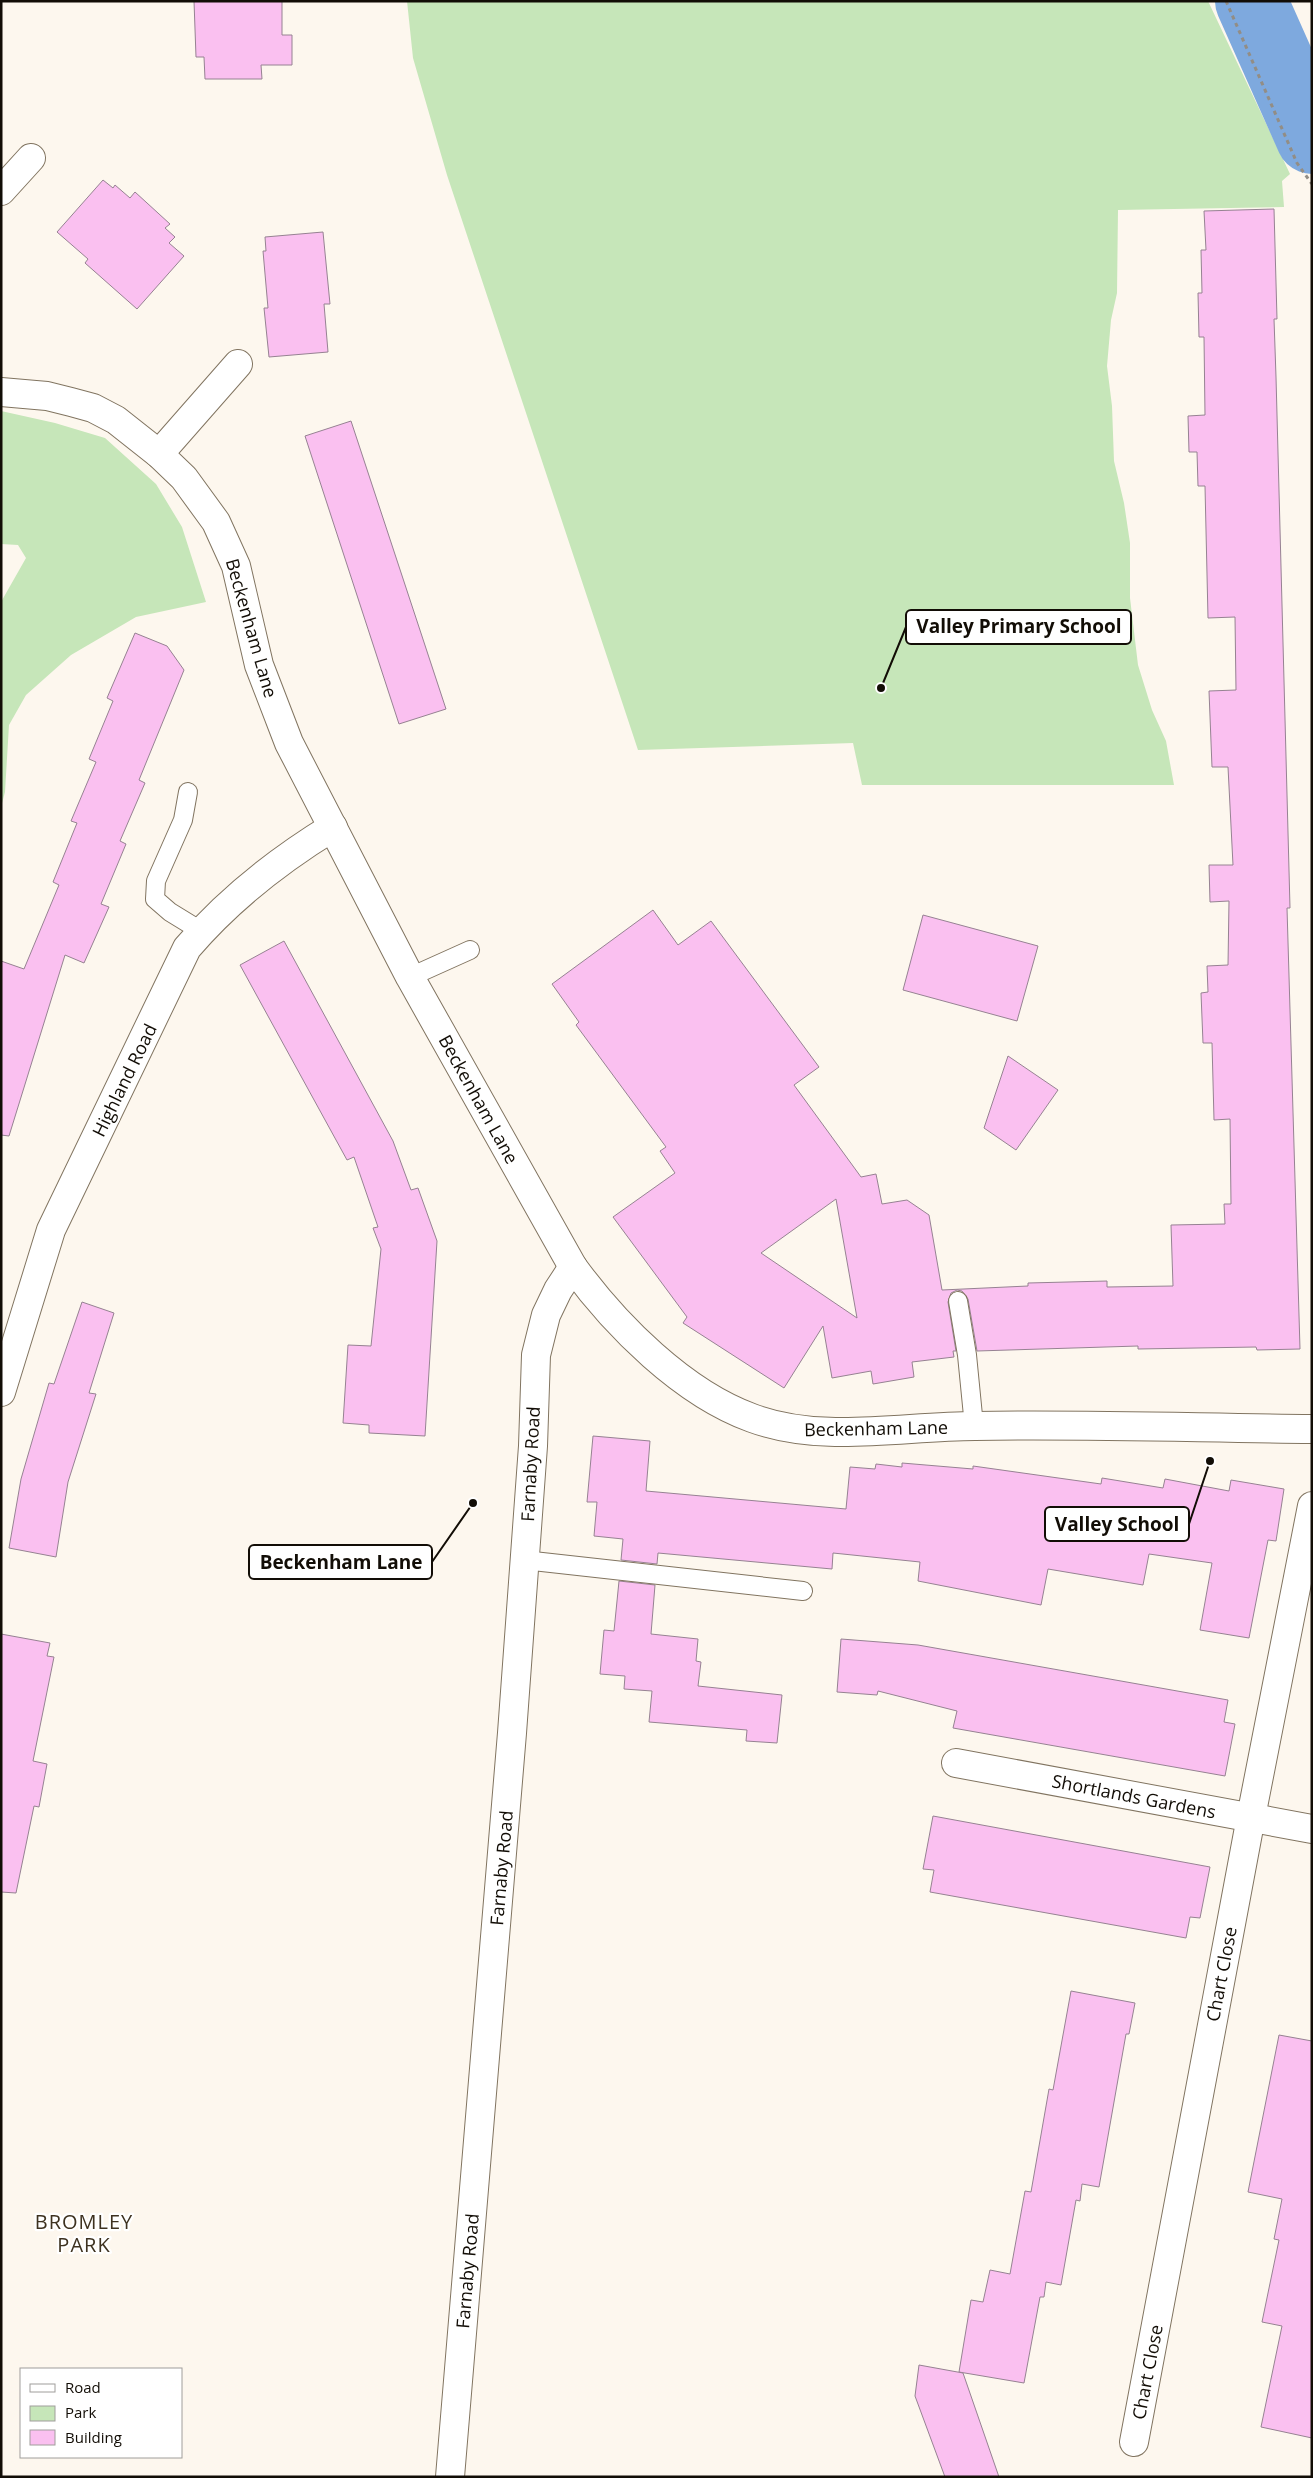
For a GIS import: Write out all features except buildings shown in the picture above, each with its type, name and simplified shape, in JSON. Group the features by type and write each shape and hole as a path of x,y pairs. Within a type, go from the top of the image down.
{"street":[{"path":"1,192 31,158"},
{"path":"159,454 238,364"},
{"name":"Beckenham Lane","path":"1,392 47,396 93,408 116,420 159,454 202,499 227,543 241,583 252,639 268,691 289,743 410,977 574,1267 591,1292 628,1331 666,1366 711,1399 751,1418 788,1429 836,1432 974,1426 1312,1428"},
{"name":"Highland Road","path":"1,1392 51,1230 187,948 201,931 273,868 333,827"},
{"name":"Farnaby Road","path":"450,2477 524,1560 538,1340 558,1290 574,1267"},
{"name":"Chart Close","path":"1134,2442 1251,1817 1312,1506"},
{"name":"Shortlands Gardens","path":"956,1762 1312,1830"}],"lane":[{"path":"188,792 183,820 156,881 155,899 170,912 201,931"},
{"path":"410,977 470,950"},
{"path":"958,1301 967,1355 974,1426"},
{"path":"524,1560 803,1591"}],"path":[{"path":"1226,1 1297,163 1312,184"}],"green space":[{"path":"407,1 1208,1 1290,174 1282,181 1284,207 1118,210 1117,293 1111,320 1107,366 1112,406 1114,461 1124,503 1130,543 1130,598 1138,665 1152,710 1166,741 1174,785 862,785 853,743 638,750 447,175 413,58"},
{"path":"1,411 55,423 105,438 156,484 182,527 206,602 136,617 71,655 26,695 9,725 5,792 1,807 1,602 26,558 18,545 1,544"}],"waterway":[{"path":"1251,1 1312,138"}],"place":[{"name":"Valley Primary School","path":"881,688"},
{"name":"Valley School","path":"1210,1461"},
{"name":"Beckenham Lane","path":"473,1503"}],"district":[{"name":"BROMLEY PARK","path":"84,2232"}]}
